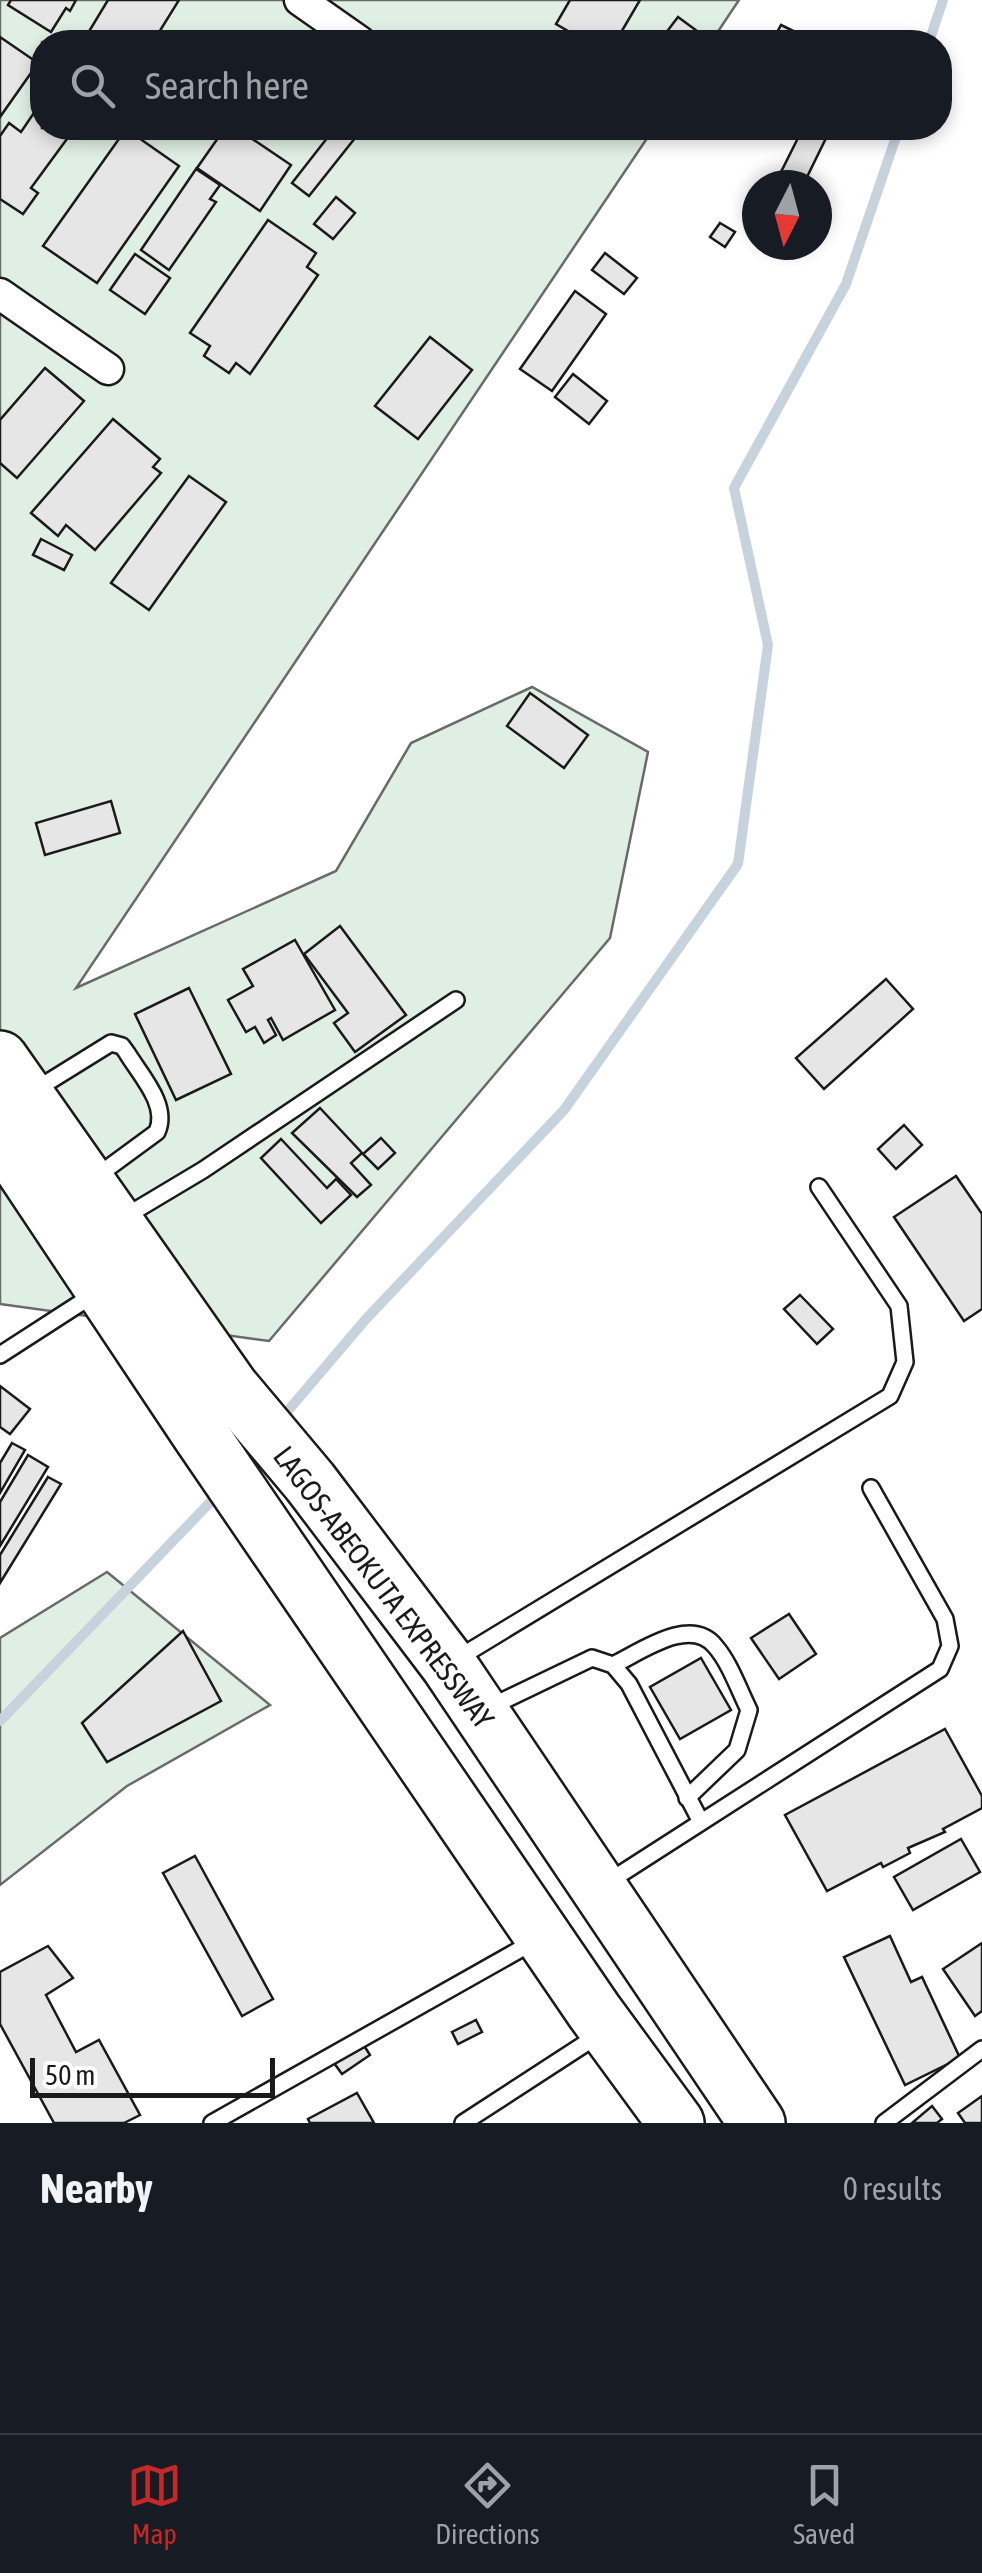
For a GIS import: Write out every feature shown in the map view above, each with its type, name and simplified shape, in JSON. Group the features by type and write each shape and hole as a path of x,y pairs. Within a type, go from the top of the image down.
{"highway":[{"name":"LAGOS-ABEOKUTA EXPRESSWAY","path":"8,1096 100,1204 231,1388 310,1482 448,1664 756,2123"},
{"name":"LAGOS-ABEOKUTA EXPRESSWAY","path":"8,1096 104,1288 670,2121"},
{"path":"601,2020 652,1970"}],"street":[{"path":"300,0 343,30"},
{"path":"0,294 108,369"}],"lane":[{"path":"100,1204 203,1170 456,1000"},
{"path":"8,1096 111,1043 122,1046 160,1107 162,1120 157,1132 100,1204"},
{"path":"448,1664 890,1396 905,1362 899,1306 820,1187"},
{"path":"0,1354 104,1288"},
{"path":"598,1889 940,1669 950,1646 946,1619 871,1488"},
{"path":"612,1665 682,1633 700,1635 714,1644 749,1710 737,1750 686,1798"},
{"path":"479,1712 592,1658 612,1665 628,1684 701,1822"},
{"path":"212,2123 543,1937"},
{"path":"463,2123 601,2020"},
{"path":"884,2123 982,2049"}],"green space":[{"path":"0,0 739,0 719,30 30,30 30,140 646,140 76,988 336,871 411,743 532,687 648,752 610,938 269,1341 0,1304"},
{"path":"107,1572 270,1705 127,1786 0,1885 0,1638"}],"building":[{"path":"11,0 76,0 52,30 8,5"},
{"path":"108,0 179,0 160,30 90,30"},
{"path":"570,0 640,0 622,30 566,30 556,24"},
{"path":"678,17 696,30 668,30"},
{"path":"0,37 30,58 30,74 0,117"},
{"path":"30,119 30,140 66,140 31,188 38,193 23,214 0,199 0,136 9,123 21,132"},
{"path":"118,140 142,140 179,166 97,283 43,246"},
{"path":"217,140 254,140 291,165 260,211 197,168"},
{"path":"326,140 353,140 309,196 292,183"},
{"path":"797,140 825,140 810,170 782,170"},
{"path":"196,169 220,185 210,199 216,202 169,270 141,250"},
{"path":"336,197 355,213 333,239 314,224"},
{"path":"268,220 316,253 307,267 318,275 250,374 236,363 229,373 204,356 210,346 190,333"},
{"path":"720,223 735,232 725,247 710,237"},
{"path":"605,253 637,278 624,294 592,270"},
{"path":"135,254 170,278 145,314 110,290"},
{"path":"575,291 606,314 552,391 520,369"},
{"path":"430,337 472,370 418,439 375,406"},
{"path":"45,368 84,401 17,478 0,463 0,420"},
{"path":"573,374 607,401 589,424 555,397"},
{"path":"113,419 160,459 153,467 161,473 95,550 66,525 58,536 31,513"},
{"path":"189,476 226,502 149,610 111,583"},
{"path":"41,539 72,555 64,570 33,555"},
{"path":"530,693 588,735 564,768 507,726"},
{"path":"111,801 120,833 45,855 36,823"},
{"path":"340,926 406,1015 355,1052 334,1023 348,1013 304,954"},
{"path":"295,940 335,1010 283,1040 271,1018 268,1020 276,1035 264,1043 255,1027 246,1032 228,1000 253,986 243,969"},
{"path":"886,979 913,1009 824,1089 796,1058"},
{"path":"189,988 231,1074 176,1100 135,1014"},
{"path":"320,1108 362,1153 351,1163 371,1185 357,1197 292,1133"},
{"path":"904,1125 922,1145 896,1169 878,1149"},
{"path":"381,1138 395,1153 378,1169 363,1154"},
{"path":"281,1139 327,1188 336,1179 351,1195 321,1223 261,1158"},
{"path":"956,1176 982,1214 982,1309 964,1321 894,1217"},
{"path":"800,1295 833,1329 817,1344 784,1309"},
{"path":"0,1386 30,1409 10,1434 0,1427"},
{"path":"12,1443 25,1450 0,1493 0,1463"},
{"path":"28,1455 48,1467 0,1546 0,1502"},
{"path":"48,1477 61,1484 0,1583 0,1555"},
{"path":"789,1614 816,1654 779,1679 751,1638"},
{"path":"183,1631 221,1701 107,1762 82,1723"},
{"path":"701,1658 731,1710 680,1739 650,1687"},
{"path":"945,1729 982,1796 982,1808 943,1829 945,1832 908,1848 910,1853 827,1891 785,1815"},
{"path":"961,1839 980,1872 913,1910 894,1877"},
{"path":"195,1856 273,1999 242,2016 163,1873"},
{"path":"890,1936 911,1982 922,1977 960,2058 905,2085 844,1957"},
{"path":"982,1943 982,2011 975,2016 943,1969"},
{"path":"48,1946 73,1978 46,1995 76,2052 99,2040 140,2115 124,2123 54,2123 0,2024 0,1972"},
{"path":"476,2020 482,2032 458,2044 452,2032"},
{"path":"363,2044 370,2055 342,2074 334,2063"},
{"path":"357,2093 374,2123 310,2123 308,2119"},
{"path":"982,2096 982,2123 965,2123 958,2113"},
{"path":"932,2106 942,2119 937,2123 912,2123"}],"waterway":[{"path":"933,30 943,0"},
{"path":"280,1420 366,1319 564,1110 738,864 768,645 734,488 846,284 895,140"},
{"path":"0,1721 221,1491"}]}
